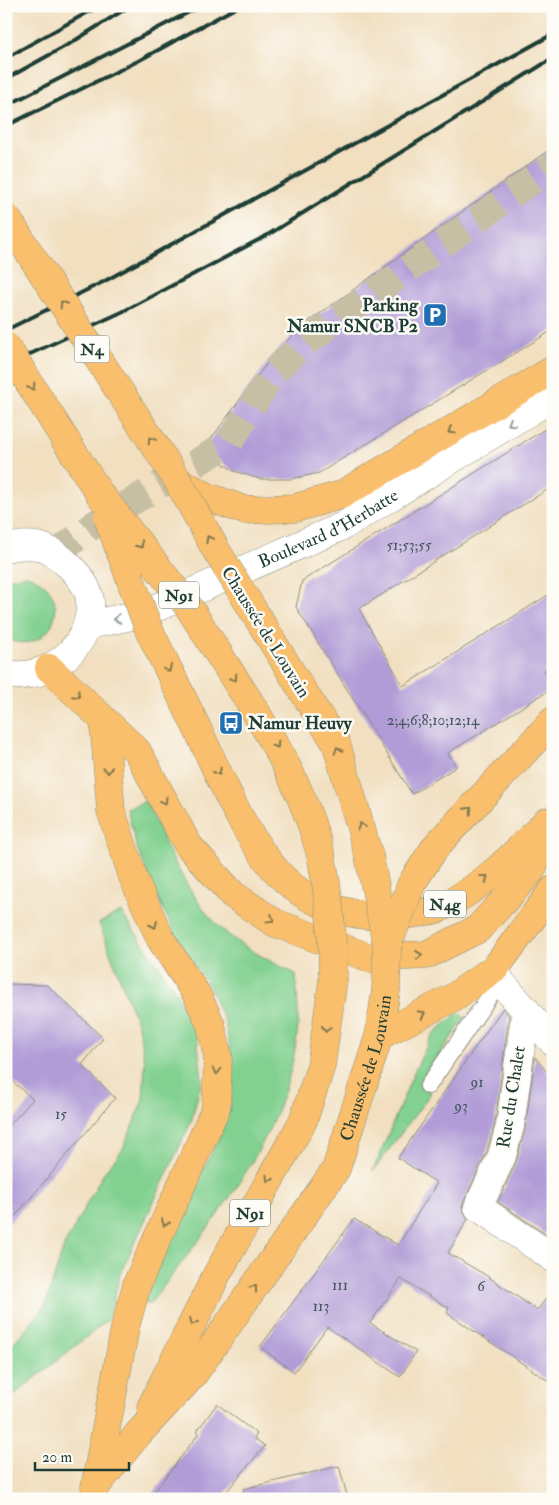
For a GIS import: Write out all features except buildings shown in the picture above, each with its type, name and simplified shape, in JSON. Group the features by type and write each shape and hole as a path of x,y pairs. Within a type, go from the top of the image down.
{"main road":[{"name":"N4","path":"6,217 178,481 208,497 244,510 295,508 341,495 553,370"},
{"path":"6,346 99,493"},
{"name":"Chaussée de Louvain","path":"91,1493 137,1436 193,1375 336,1169 379,1036 386,991 387,946 369,856 353,796 336,744 216,550 178,481"},
{"name":"N91","path":"99,493 188,606 282,754 312,822 321,855 330,902 333,980 321,1066 303,1121 216,1276 137,1436"},
{"name":"N4g","path":"99,493 150,630 250,836 281,876 309,899 356,915 398,917 439,908 472,888 512,857 553,814"},
{"path":"49,668 104,722 137,751 188,845 233,894 276,922 370,958 426,955 478,928 531,871 553,820"},
{"path":"387,946 412,883 436,846 553,721"},
{"path":"91,1493 137,1284 216,1108 218,1056 211,1025 204,1010 160,938 133,877 112,811 104,722"},
{"path":"379,1036 498,974 553,890"}],"street":[{"name":"Boulevard d'Herbatte","path":"87,625 142,614 342,526 553,397"},
{"path":"6,548 23,545 39,546 71,566 90,600 87,625 72,652 49,668 34,674 17,676 6,674"},
{"path":"498,974 553,1042"},
{"name":"Rue du Chalet","path":"526,1010 510,1126 502,1156 478,1207 553,1258"}],"lane":[{"path":"428,1086 498,974"}],"green space":[{"path":"27,575 43,583 52,595 55,608 53,621 47,632 36,640 22,643 6,639 6,579"},
{"path":"146,801 181,874 208,915 238,942 296,974 298,1017 296,1042 288,1079 276,1115 259,1149 240,1182 150,1304 144,1304 161,1254 216,1144 230,1109 232,1059 225,1023 209,986 181,945 157,897 137,848 127,809"},
{"path":"121,912 173,987 197,1037 202,1079 191,1122 120,1274 109,1319 6,1401 6,1352 45,1306 64,1246 103,1174 123,1149 143,1100 145,1062 138,1026 99,923"},
{"path":"459,1012 465,1018 418,1085 431,1093 373,1171 415,1070 433,1034"}],"tunnel":[{"path":"54,555 95,524 229,443 272,374 298,348 553,165"}],"railway":[{"path":"6,58 99,6"},
{"path":"6,79 71,43 130,6"},
{"path":"6,106 201,6"},
{"path":"6,126 138,61 239,6"},
{"path":"6,330 103,282 553,34"},
{"path":"6,365 122,312 266,236 553,58"}],"place":[{"name":"Parking Namur SNCB P2","path":"435,315"},
{"name":"Namur Heuvy","path":"231,723"}]}
